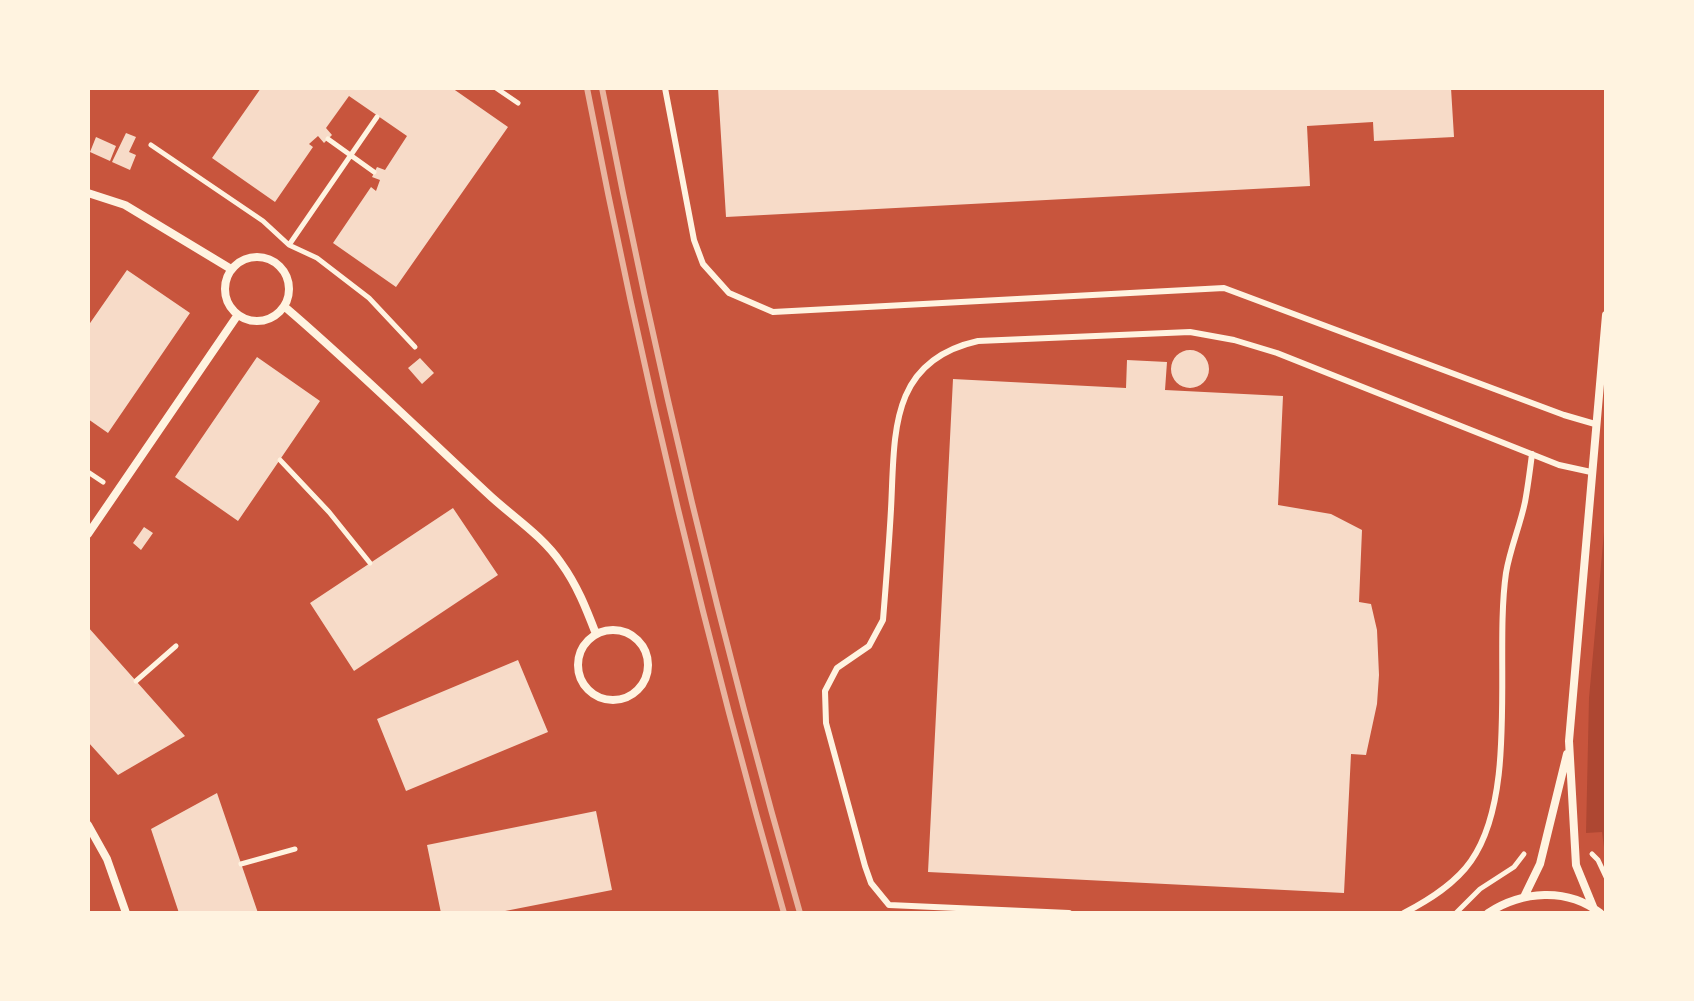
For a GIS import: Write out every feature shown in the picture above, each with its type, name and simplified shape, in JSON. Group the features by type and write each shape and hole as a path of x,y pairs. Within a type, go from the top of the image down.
{"street":[{"path":"88,193 125,205 231,269"},
{"path":"254,256 276,263 288,281 289,297 285,307 264,322 250,322 237,316 224,295 225,280 231,269 239,261 254,256"},
{"path":"285,307 338,352 542,541 561,563 583,598 596,634"},
{"path":"1597,911 1576,865 1569,741 1606,315"},
{"path":"88,534 237,316"},
{"path":"620,630 640,642 648,664 647,675 634,693 624,698 602,699 584,685 577,663 580,651 596,634 620,630"},
{"path":"1524,897 1540,864 1569,741"},
{"path":"88,825 107,859 126,913"},
{"path":"1488,913 1524,897 1555,895 1575,900 1597,911"}],"lane":[{"path":"665,88 694,240 703,264 729,293 750,305 773,312 1224,288 1595,424"},
{"path":"1069,913 889,905 871,883 865,866 826,723 825,691 837,668 869,646 883,620 896,421 908,389 925,367 951,349 978,341 1190,332 1234,340 1277,353 1532,454 1591,472"},
{"path":"1404,913 1456,878 1475,856 1496,798 1506,574 1525,502 1532,454"}],"path":[{"path":"496,88 518,103"},
{"path":"289,245 377,117"},
{"path":"328,139 374,172"},
{"path":"151,145 263,221 289,245 317,258 369,298 415,347"},
{"path":"280,460 304,483 370,563"},
{"path":"136,681 176,646"},
{"path":"241,864 295,849"},
{"path":"1456,913 1480,889 1514,867 1523,855"},
{"path":"1598,860 1606,877"}],"shaded area":[{"path":"1606,510 1606,863 1602,832 1586,833 1589,698"}],"building":[{"path":"261,88 452,88 508,127 396,287 333,243 371,187 376,191 380,180 372,177 377,167 385,170 407,136 349,96 326,128 332,135 324,143 318,136 309,144 313,147 275,202 212,158"},
{"path":"718,88 1451,88 1454,137 1374,141 1373,122 1307,126 1310,186 726,217"},
{"path":"126,133 136,137 129,152 136,155 130,170 112,162"},
{"path":"96,137 116,146 110,161 90,152"},
{"path":"127,270 190,313 108,433 88,419 88,326"},
{"path":"1190,350 1204,355 1209,369 1204,383 1190,388 1176,383 1171,369 1176,355"},
{"path":"257,357 320,401 238,521 175,477"},
{"path":"420,358 434,373 422,384 408,368"},
{"path":"1127,360 1167,362 1165,390 1283,396 1278,505 1331,514 1362,530 1359,602 1371,604 1377,630 1379,675 1377,704 1366,755 1351,754 1344,893 928,872 953,379 1126,388"},
{"path":"453,508 498,575 354,671 310,603"},
{"path":"144,527 153,533 141,550 133,543"},
{"path":"88,627 185,736 118,775 88,742"},
{"path":"518,660 548,732 406,791 377,719"},
{"path":"217,793 258,913 179,913 151,829"},
{"path":"596,811 612,890 495,913 441,913 427,845"}],"railway":[{"path":"587,88 676,503 784,913"},
{"path":"602,88 692,503 800,913"}]}
